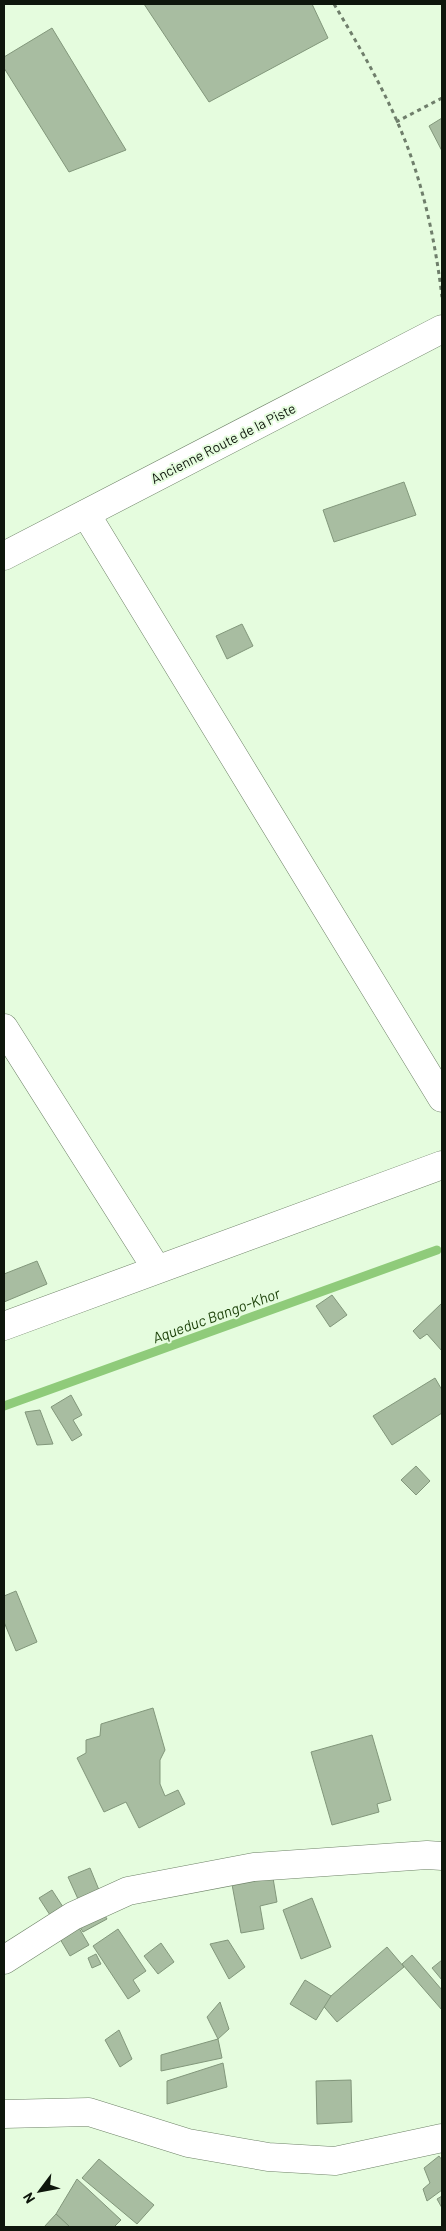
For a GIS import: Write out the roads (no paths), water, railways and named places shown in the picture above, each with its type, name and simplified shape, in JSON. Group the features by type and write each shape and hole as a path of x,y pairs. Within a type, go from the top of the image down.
{"street":[{"name":"Ancienne Route de la Piste","path":"4,556 442,329"},
{"path":"86,514 442,1098"},
{"path":"4,1028 156,1268"},
{"path":"4,1326 156,1268 442,1165"},
{"path":"4,1960 73,1916 128,1891 254,1867 427,1855 442,1856"},
{"path":"4,2114 89,2112 188,2143 268,2158 335,2161 442,2138"}],"waterway":[{"name":"Aqueduc Bango-Khor","path":"4,1406 437,1250"}]}
